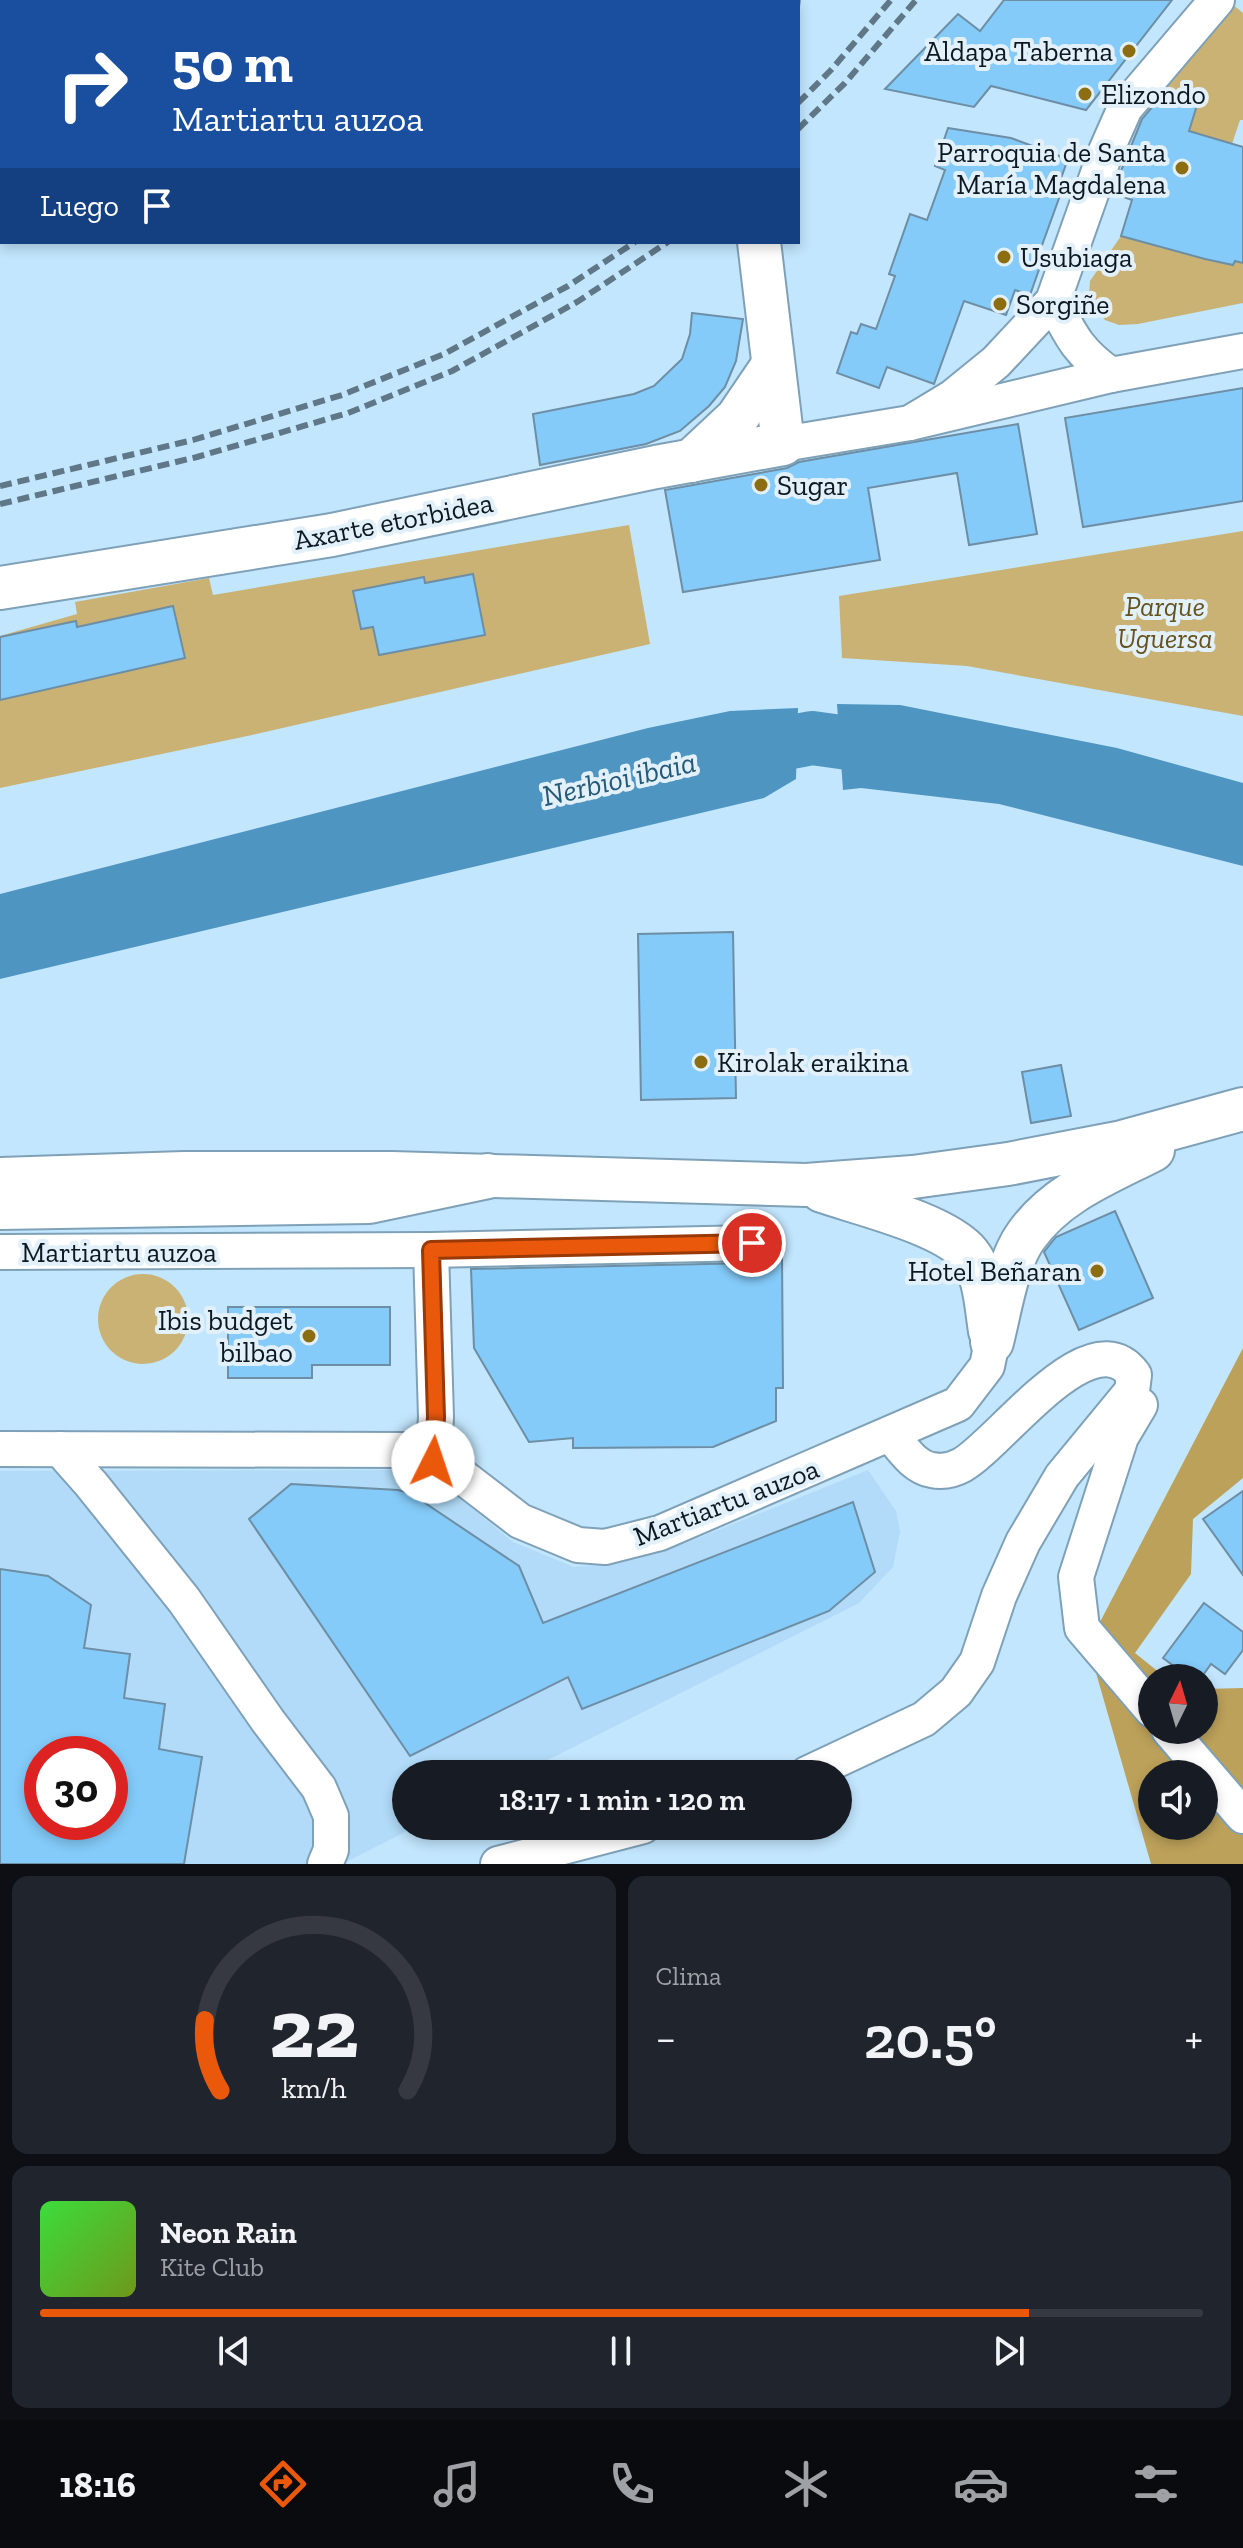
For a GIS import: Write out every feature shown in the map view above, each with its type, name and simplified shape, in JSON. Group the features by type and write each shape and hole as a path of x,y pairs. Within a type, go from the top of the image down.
{"highway":[{"path":"0,1207 369,1201 488,1176"}],"main road":[{"path":"759,244 783,444"},
{"path":"691,461 737,418 773,365"},
{"name":"Axarte etorbidea","path":"0,588 332,535 783,444"},
{"path":"0,1179 269,1173 806,1185 913,1177 1008,1164 1122,1142 1232,1112"},
{"path":"992,1342 1011,1271 1025,1237 1054,1206 1081,1188 1232,1112"},
{"path":"806,1185 948,1236 969,1254 981,1279 992,1342"}],"street":[{"path":"910,423 953,397 996,362 1053,301 1106,151 1125,108 1217,0"},
{"path":"1053,301 1087,358 1111,375"},
{"path":"1020,337 1018,359 1024,379 1045,390"},
{"path":"783,444 910,423 1111,375 1243,351"},
{"name":"Martiartu auzoa","path":"0,1252 431,1250 752,1243"},
{"path":"431,1250 436,1417 433,1462"},
{"name":"Martiartu auzoa","path":"0,1449 407,1450 455,1471 520,1521 578,1545 605,1547 660,1533 958,1404 987,1366 992,1342"},
{"path":"891,1435 920,1466 946,1471 963,1465 1077,1367 1091,1361 1114,1358 1130,1369 1135,1382 1147,1393 1121,1437 1076,1577 1082,1628 1138,1694"},
{"path":"837,1760 924,1719 956,1692 977,1662 999,1596 1031,1528 1062,1476 1109,1421 1132,1391 1135,1382"},
{"path":"60,1449 184,1600 319,1788 331,1816 331,1850 325,1864"},
{"path":"1181,1744 1243,1816"},
{"path":"498,1864 590,1840"}],"shaded area":[{"path":"1243,1348 1243,1478 1193,1519 1191,1574 1135,1653 1149,1664 1138,1664 1138,1744 1218,1744 1218,1689 1243,1688 1243,1864 1151,1864 1144,1840 1218,1840 1218,1760 1138,1760 1138,1819 1088,1645"},
{"path":"408,1470 452,1492 513,1542 574,1567 620,1563 668,1550 868,1470 896,1511 900,1532 893,1567 859,1603 548,1760 392,1760 392,1839 342,1864 0,1864 0,1471"}],"green space":[{"path":"1232,4 1243,13 1243,120 1240,120 1232,144 1189,131 1198,102 1151,87"},
{"path":"1121,236 1233,265 1235,261 1243,263 1243,303 1138,324 1119,325 1105,320 1089,295 1090,281"},
{"path":"629,525 650,644 252,735 0,788 0,636 77,614 75,602 209,578 213,595"},
{"name":"Parque Uguersa","path":"1243,531 1243,716 967,666 842,658 839,596"},
{"path":"143,1274 160,1277 175,1287 185,1302 188,1319 185,1336 175,1351 160,1361 143,1364 126,1361 111,1351 101,1336 98,1319 101,1302 111,1287 126,1277"}],"water":[{"path":"837,704 900,705 1117,748 1243,783 1243,866 999,804 861,788 843,790"},
{"path":"798,708 796,779 764,798 0,979 0,894 648,728 730,711"}],"building":[{"path":"1004,0 1172,0 1086,110 991,86 974,107 885,89 958,14 980,31"},
{"name":"Parroquia de Santa María Magdalena","path":"1165,92 1198,102 1189,131 1243,147 1243,263 1235,261 1233,265 1205,259 1121,236 1132,200 1112,193 1142,119"},
{"path":"948,128 1011,138 1068,159 1057,189 1062,190 1037,259 1042,261 1030,295 1015,290 1006,315 964,301 934,384 887,367 879,388 837,373 851,332 857,334 861,324 876,329 895,276 889,274 910,214 927,220 945,170 935,166"},
{"path":"692,313 743,319 736,361 725,387 709,406 680,431 646,444 540,465 533,414 634,394 654,386 682,359 690,334"},
{"path":"1243,388 1243,501 1083,527 1065,418"},
{"path":"1018,424 1037,534 969,545 957,473 868,488 880,560 683,592 665,490 787,468 799,462"},
{"path":"473,574 485,635 379,655 373,627 361,629 353,591 424,577 425,583"},
{"path":"173,606 185,658 0,700 0,637 76,621 77,627"},
{"path":"733,932 736,1098 641,1100 638,934"},
{"path":"1061,1065 1071,1116 1031,1123 1022,1072"},
{"name":"Hotel Beñaran","path":"1115,1211 1153,1298 1079,1330 1044,1252 1056,1237"},
{"path":"768,1254 782,1254 783,1388 776,1388 776,1421 713,1447 573,1448 573,1438 529,1442 474,1348 471,1269 752,1263"},
{"name":"Ibis budget bilbao","path":"228,1307 390,1307 390,1365 312,1365 312,1378 228,1378"},
{"path":"291,1484 410,1493 519,1566 543,1623 853,1502 875,1572 829,1611 582,1709 568,1677 410,1756 249,1519"},
{"path":"1243,1491 1243,1575 1203,1519"},
{"path":"0,1569 48,1576 91,1605 84,1648 130,1654 124,1698 165,1704 159,1749 202,1757 184,1864 0,1864"},
{"path":"1204,1603 1243,1632 1243,1650 1225,1674 1218,1669 1218,1664 1171,1664 1163,1658"}],"waterway":[{"name":"Nerbioi ibaia","path":"725,755 812,738 913,752"}],"railway":[{"path":"800,101 891,0"},
{"path":"800,127 845,83 916,0"},
{"path":"0,486 193,440 342,395 444,354 568,286 632,244"},
{"path":"0,504 197,457 348,413 452,371 577,302 665,244"}],"place":[{"name":"Aldapa Taberna","path":"1129,51"},
{"name":"Elizondo","path":"1085,94"},
{"name":"Parroquia de Santa María Magdalena","path":"1182,168"},
{"name":"Usubiaga","path":"1004,257"},
{"name":"Sorgiñe","path":"1000,304"},
{"name":"Sugar","path":"761,485"},
{"name":"Kirolak eraikina","path":"701,1062"},
{"name":"Hotel Beñaran","path":"1097,1271"},
{"name":"Ibis budget bilbao","path":"309,1336"}],"route":[{"path":"433,1462 436,1417 431,1250 752,1243"}]}
